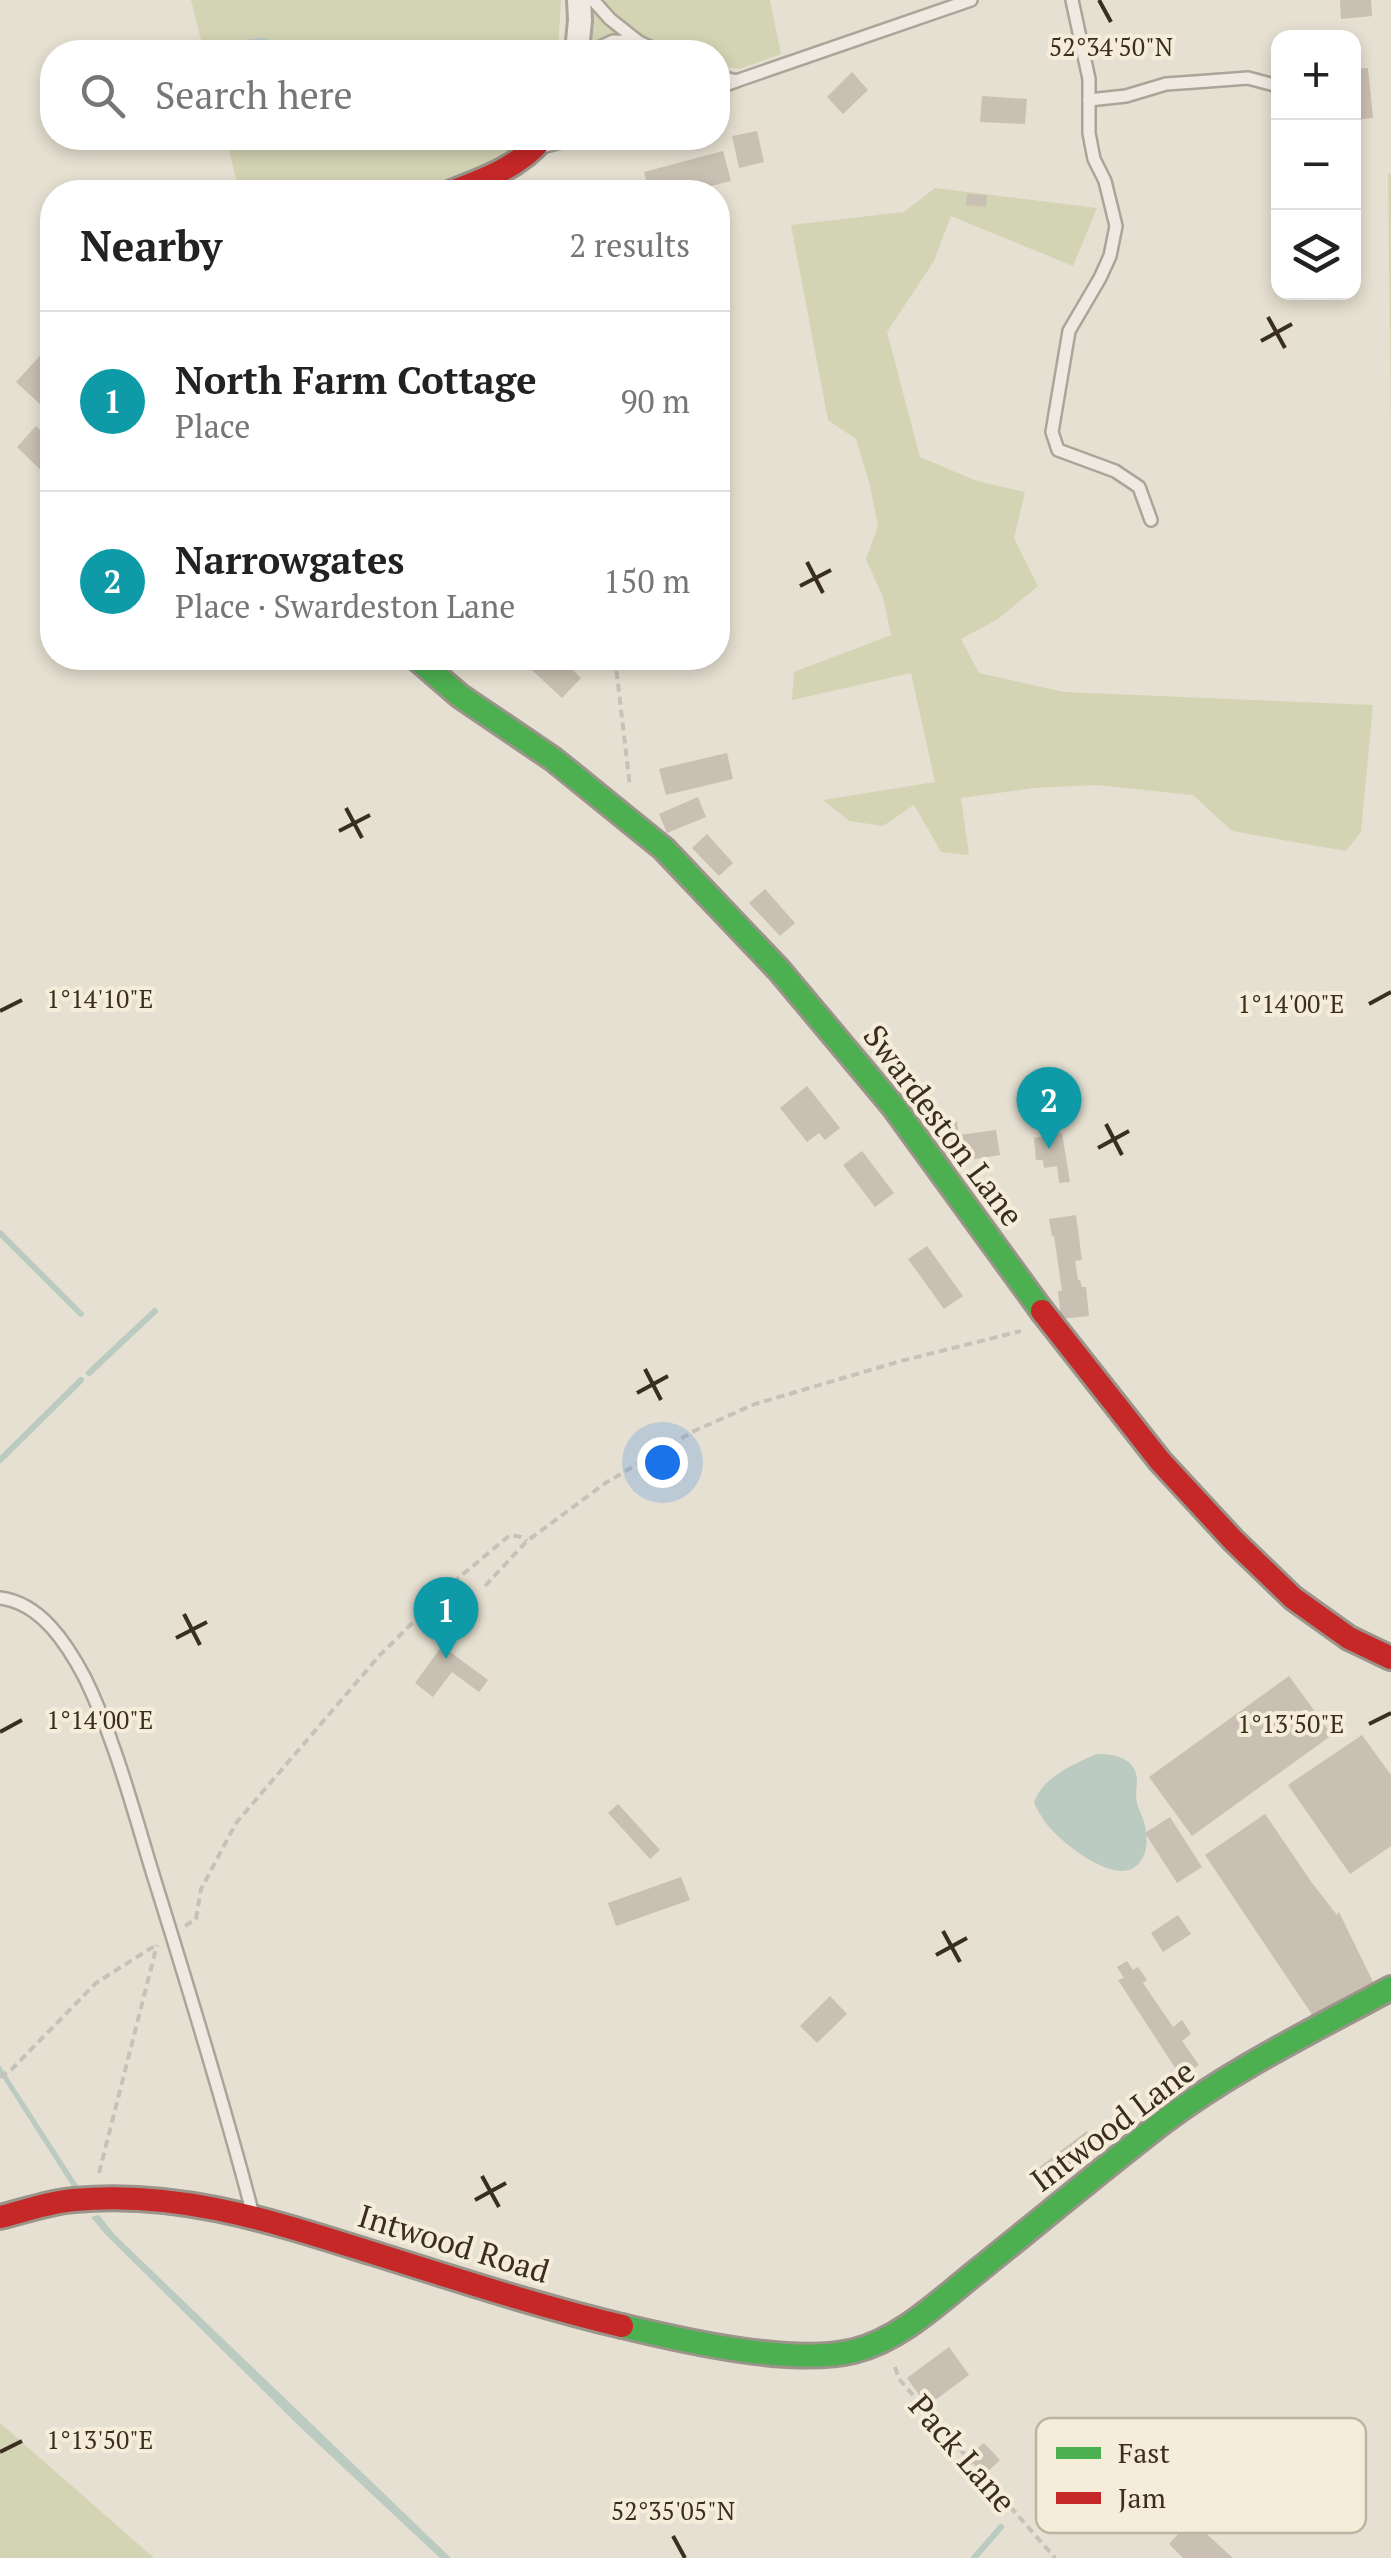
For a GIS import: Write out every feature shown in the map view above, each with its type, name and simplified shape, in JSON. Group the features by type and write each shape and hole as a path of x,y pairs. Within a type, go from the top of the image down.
{"street":[{"path":"578,40 579,0"},
{"path":"479,180 506,168 531,150"},
{"name":"Swardeston Lane","path":"430,670 460,696 553,759 664,849 778,970 894,1106 1046,1316 1160,1461 1233,1540 1294,1598 1349,1638 1391,1658"},
{"name":"Intwood Lane","path":"888,2338 925,2313 1166,2120 1258,2061 1391,1988"},
{"name":"Intwood Road","path":"0,2217 72,2200 171,2202 253,2215 494,2290 626,2327 716,2346 779,2354 830,2355 860,2350 888,2338"}],"lane":[{"path":"593,0 636,40"},
{"path":"730,83 971,0"},
{"path":"1072,0 1089,79 1094,160 1106,181 1116,226 1110,256 1070,331 1052,432 1058,450 1115,472 1139,487 1150,520"},
{"path":"1090,100 1142,93 1166,84 1248,78 1271,84"},
{"path":"730,79 736,80"},
{"path":"0,1598 15,1600 40,1614 62,1641 84,1678 110,1739 172,1934 253,2215"}],"path":[{"path":"616,670 630,782 628,817"},
{"path":"485,1586 528,1541 607,1482 694,1431 755,1404 901,1360 1023,1331 1046,1316"},
{"path":"196,1919 201,1889 236,1822 380,1656 456,1580 510,1535 528,1541"},
{"path":"517,1541 522,1547"},
{"path":"2,2075 96,1983 158,1944 99,2173"},
{"name":"Pack Lane","path":"888,2338 898,2379 1055,2558"}],"green space":[{"path":"191,0 561,0 559,40 201,40"},
{"path":"602,0 770,0 781,54 740,69 730,67 730,40 652,40"},
{"path":"585,1 620,36 586,40"},
{"path":"229,150 511,150 500,161 448,180 236,180"},
{"path":"1388,174 1391,174 1391,424"},
{"path":"935,188 1097,208 1073,266 951,216 934,261 887,332 920,457 977,481 1025,492 1014,538 1038,586 998,619 961,639 979,673 1064,692 1373,705 1361,832 1346,851 1232,831 1193,795 1097,785 1034,788 961,798 969,855 941,852 914,805 883,826 849,821 823,800 935,782 911,673 792,700 794,672 891,635 883,597 866,559 878,526 870,485 856,439 828,420 791,225 904,212"},
{"path":"0,2423 154,2558 0,2558"}],"shaded area":[{"path":"1097,1754 1123,1759 1136,1773 1136,1800 1146,1846 1139,1864 1125,1871 1100,1865 1074,1849 1045,1822 1034,1803 1051,1779"},
{"path":"0,2065 79,2187 73,2188 0,2074"},
{"path":"99,2215 115,2235 451,2558 440,2558 301,2428 105,2234 91,2217"}],"building":[{"path":"1340,0 1371,0 1372,16 1341,19"},
{"path":"1361,68 1368,68 1373,118 1361,119"},
{"path":"852,72 868,90 843,114 827,97"},
{"path":"982,96 1027,99 1025,124 980,122"},
{"path":"757,131 764,162 739,168 732,136"},
{"path":"723,151 731,181 646,180 644,172"},
{"path":"967,194 987,195 986,207 966,205"},
{"path":"40,356 40,404 16,382"},
{"path":"36,426 40,430 40,469 17,447"},
{"path":"532,670 573,670 581,678 562,698"},
{"path":"727,753 733,779 666,795 659,769"},
{"path":"698,797 706,817 667,833 659,814"},
{"path":"707,834 733,863 719,876 692,848"},
{"path":"765,889 795,923 780,936 749,903"},
{"path":"807,1086 840,1128 825,1140 819,1133 807,1142 780,1108"},
{"path":"957,1121 959,1135 996,1130 1000,1155 942,1164 937,1124"},
{"path":"1062,1133 1070,1182 1059,1183 1057,1166 1044,1168 1043,1160 1036,1160 1034,1138"},
{"path":"862,1151 894,1193 875,1207 843,1165"},
{"path":"1076,1215 1082,1260 1075,1261 1078,1280 1086,1287 1089,1316 1061,1319 1058,1291 1062,1291 1049,1219"},
{"path":"927,1246 963,1296 944,1309 908,1259"},
{"path":"442,1646 488,1680 479,1692 452,1672 433,1697 415,1683"},
{"path":"1289,1676 1332,1735 1192,1836 1149,1777"},
{"path":"1362,1735 1391,1775 1391,1846 1350,1874 1288,1785"},
{"path":"618,1804 660,1850 650,1859 608,1813"},
{"path":"1265,1814 1312,1883 1337,1915 1339,1912 1375,1986 1313,2016 1205,1855"},
{"path":"1170,1817 1202,1867 1177,1883 1145,1833"},
{"path":"681,1877 690,1900 616,1926 608,1903"},
{"path":"1178,1915 1191,1934 1163,1952 1151,1933"},
{"path":"1127,1961 1133,1970 1138,1967 1147,1980 1143,1983 1173,2027 1182,2020 1191,2034 1182,2041 1199,2065 1181,2077 1118,1980 1124,1978 1117,1967"},
{"path":"830,1996 847,2014 817,2043 800,2026"},
{"path":"1087,2131 1100,2148 1050,2186 1037,2169"},
{"path":"949,2347 969,2375 927,2406 907,2378"},
{"path":"984,2443 1000,2460 984,2475 967,2457"},
{"path":"1179,2533 1205,2533 1233,2558 1183,2558 1169,2544"}],"waterway":[{"path":"0,1233 81,1314"},
{"path":"89,1373 155,1311"},
{"path":"0,1460 81,1380"},
{"path":"974,2558 1001,2527"}],"traffic: fast":[{"path":"430,670 460,696 553,759 664,849 779,970 893,1106 1042,1311"},
{"path":"622,2326 770,2354 829,2355 872,2345 921,2317 1190,2103 1274,2051 1391,1988"}],"traffic: jam":[{"path":"481,180 531,150"},
{"path":"1042,1311 1160,1461 1233,1540 1293,1598 1349,1638 1391,1658"},
{"path":"0,2217 74,2200 113,2198 189,2204 299,2230 497,2292 622,2326"}],"place":[{"name":"Narrowgates","path":"1049,1149"},
{"name":"North Farm Cottage","path":"446,1659"}]}
